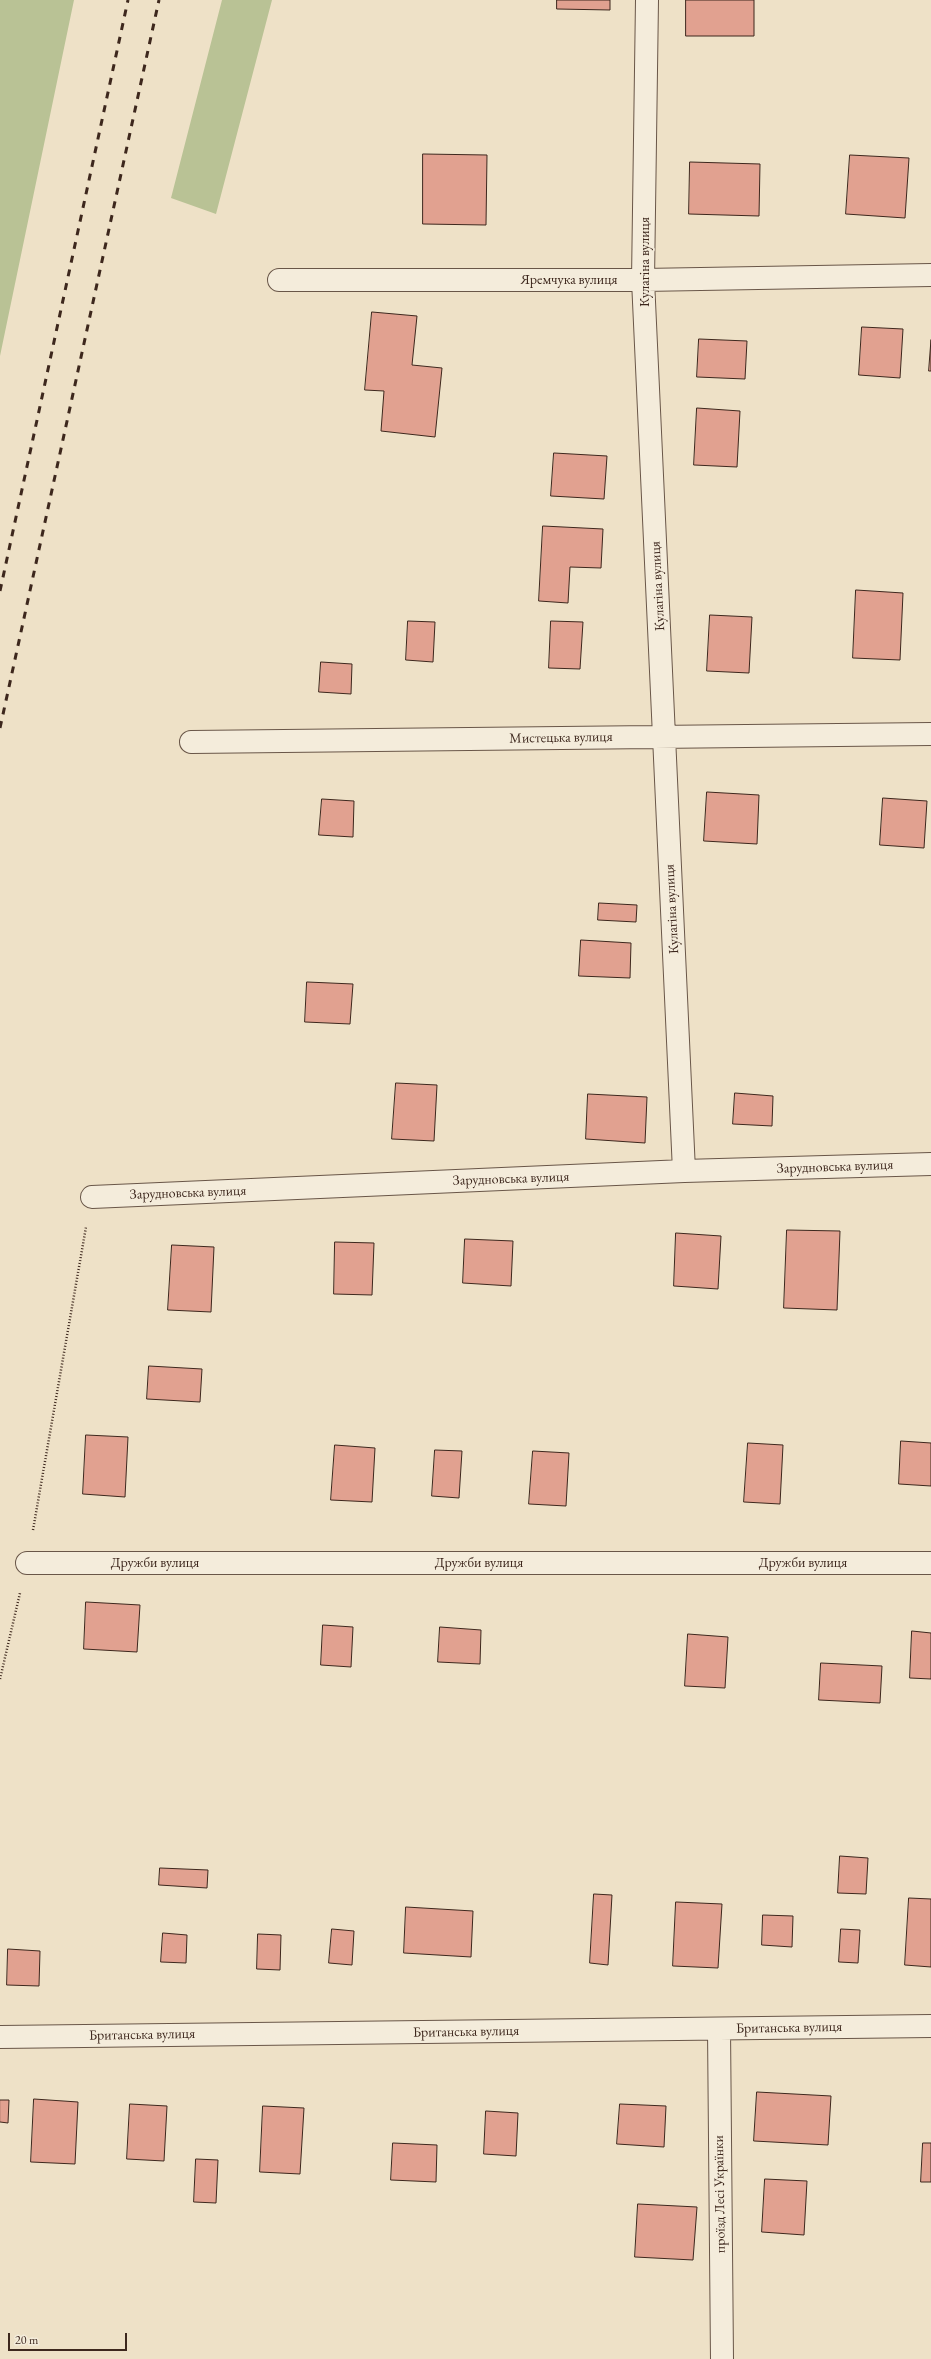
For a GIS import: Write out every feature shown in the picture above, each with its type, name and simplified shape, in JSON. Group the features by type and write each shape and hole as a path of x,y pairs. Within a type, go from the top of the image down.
{"street":[{"name":"Кулагіна вулиця","path":"647,0 643,280 684,1171"},
{"name":"Яремчука вулиця","path":"279,280 643,280 931,275"},
{"name":"Мистецька вулиця","path":"191,742 931,734"},
{"name":"Зарудновська вулиця","path":"92,1197 684,1171 931,1164"},
{"name":"Дружби вулиця","path":"27,1563 931,1563"},
{"name":"Британська вулиця","path":"0,2037 931,2026"},
{"name":"проїзд Лесі Українки","path":"719,2029 722,2359"}],"path":[{"path":"0,1679 27,1563 92,1197"}],"green space":[{"path":"0,0 74,0 0,356"},
{"path":"222,0 272,0 216,214 171,198"}],"building":[{"path":"557,0 610,0 610,10 557,9"},
{"path":"686,0 754,0 754,36 686,36"},
{"path":"423,154 487,155 486,225 423,224"},
{"path":"850,155 909,158 905,218 846,214"},
{"path":"690,162 760,164 759,216 689,214"},
{"path":"372,312 417,316 412,365 442,368 435,437 381,431 384,391 365,390"},
{"path":"862,327 903,329 900,378 859,375"},
{"path":"699,339 747,341 745,379 697,377"},
{"path":"931,340 931,371 929,371"},
{"path":"697,408 740,411 737,467 694,465"},
{"path":"554,453 607,456 604,499 551,496"},
{"path":"543,526 603,529 601,568 570,567 568,603 539,601"},
{"path":"856,590 903,593 900,660 853,658"},
{"path":"710,615 752,617 749,673 707,671"},
{"path":"408,621 435,622 433,662 406,660"},
{"path":"551,621 583,622 580,669 549,668"},
{"path":"321,662 352,664 351,694 319,692"},
{"path":"707,792 759,795 757,844 704,841"},
{"path":"883,798 927,801 924,848 880,845"},
{"path":"322,799 354,801 353,837 319,835"},
{"path":"599,903 637,905 636,922 598,920"},
{"path":"581,940 631,943 630,978 579,976"},
{"path":"307,982 353,984 350,1024 305,1022"},
{"path":"396,1083 437,1085 434,1141 392,1139"},
{"path":"735,1093 773,1096 772,1126 733,1124"},
{"path":"588,1094 647,1097 645,1143 586,1139"},
{"path":"787,1230 840,1231 837,1310 784,1308"},
{"path":"676,1233 721,1236 718,1289 674,1286"},
{"path":"465,1239 513,1241 511,1286 463,1283"},
{"path":"335,1242 374,1243 372,1295 334,1294"},
{"path":"172,1245 214,1247 211,1312 168,1310"},
{"path":"149,1366 202,1369 200,1402 147,1399"},
{"path":"86,1435 128,1437 125,1497 83,1494"},
{"path":"901,1441 931,1443 931,1486 899,1484"},
{"path":"748,1443 783,1445 780,1504 744,1502"},
{"path":"335,1445 375,1448 372,1502 331,1500"},
{"path":"435,1450 462,1451 459,1498 432,1496"},
{"path":"533,1451 569,1453 566,1506 529,1504"},
{"path":"86,1602 140,1605 137,1652 84,1649"},
{"path":"323,1625 353,1627 351,1667 321,1665"},
{"path":"440,1627 481,1630 480,1664 438,1662"},
{"path":"912,1631 931,1633 931,1679 910,1678"},
{"path":"688,1634 728,1637 725,1688 685,1686"},
{"path":"821,1663 882,1666 880,1703 819,1700"},
{"path":"840,1856 868,1858 866,1894 838,1893"},
{"path":"160,1868 208,1870 207,1888 159,1885"},
{"path":"594,1894 612,1895 608,1965 590,1963"},
{"path":"909,1898 931,1899 931,1967 905,1965"},
{"path":"676,1902 722,1904 718,1968 673,1966"},
{"path":"406,1907 473,1911 471,1957 404,1953"},
{"path":"763,1915 793,1916 792,1947 762,1945"},
{"path":"332,1929 354,1931 352,1965 329,1963"},
{"path":"841,1929 860,1930 858,1963 839,1962"},
{"path":"163,1933 187,1935 186,1963 161,1962"},
{"path":"258,1934 281,1935 280,1970 257,1969"},
{"path":"8,1949 40,1951 39,1986 7,1985"},
{"path":"757,2092 831,2096 828,2145 754,2141"},
{"path":"34,2099 78,2102 75,2164 31,2162"},
{"path":"0,2100 9,2100 8,2123 0,2122"},
{"path":"130,2104 167,2106 164,2161 127,2159"},
{"path":"620,2104 666,2106 664,2147 617,2144"},
{"path":"263,2106 304,2108 300,2174 260,2172"},
{"path":"486,2111 518,2113 516,2156 484,2154"},
{"path":"393,2143 437,2145 436,2182 391,2180"},
{"path":"923,2143 931,2143 931,2182 921,2182"},
{"path":"196,2159 218,2160 216,2203 194,2202"},
{"path":"765,2179 807,2181 804,2235 762,2232"},
{"path":"638,2204 697,2207 693,2260 635,2257"}],"railway":[{"path":"0,591 128,0"},
{"path":"0,728 159,0"}]}
